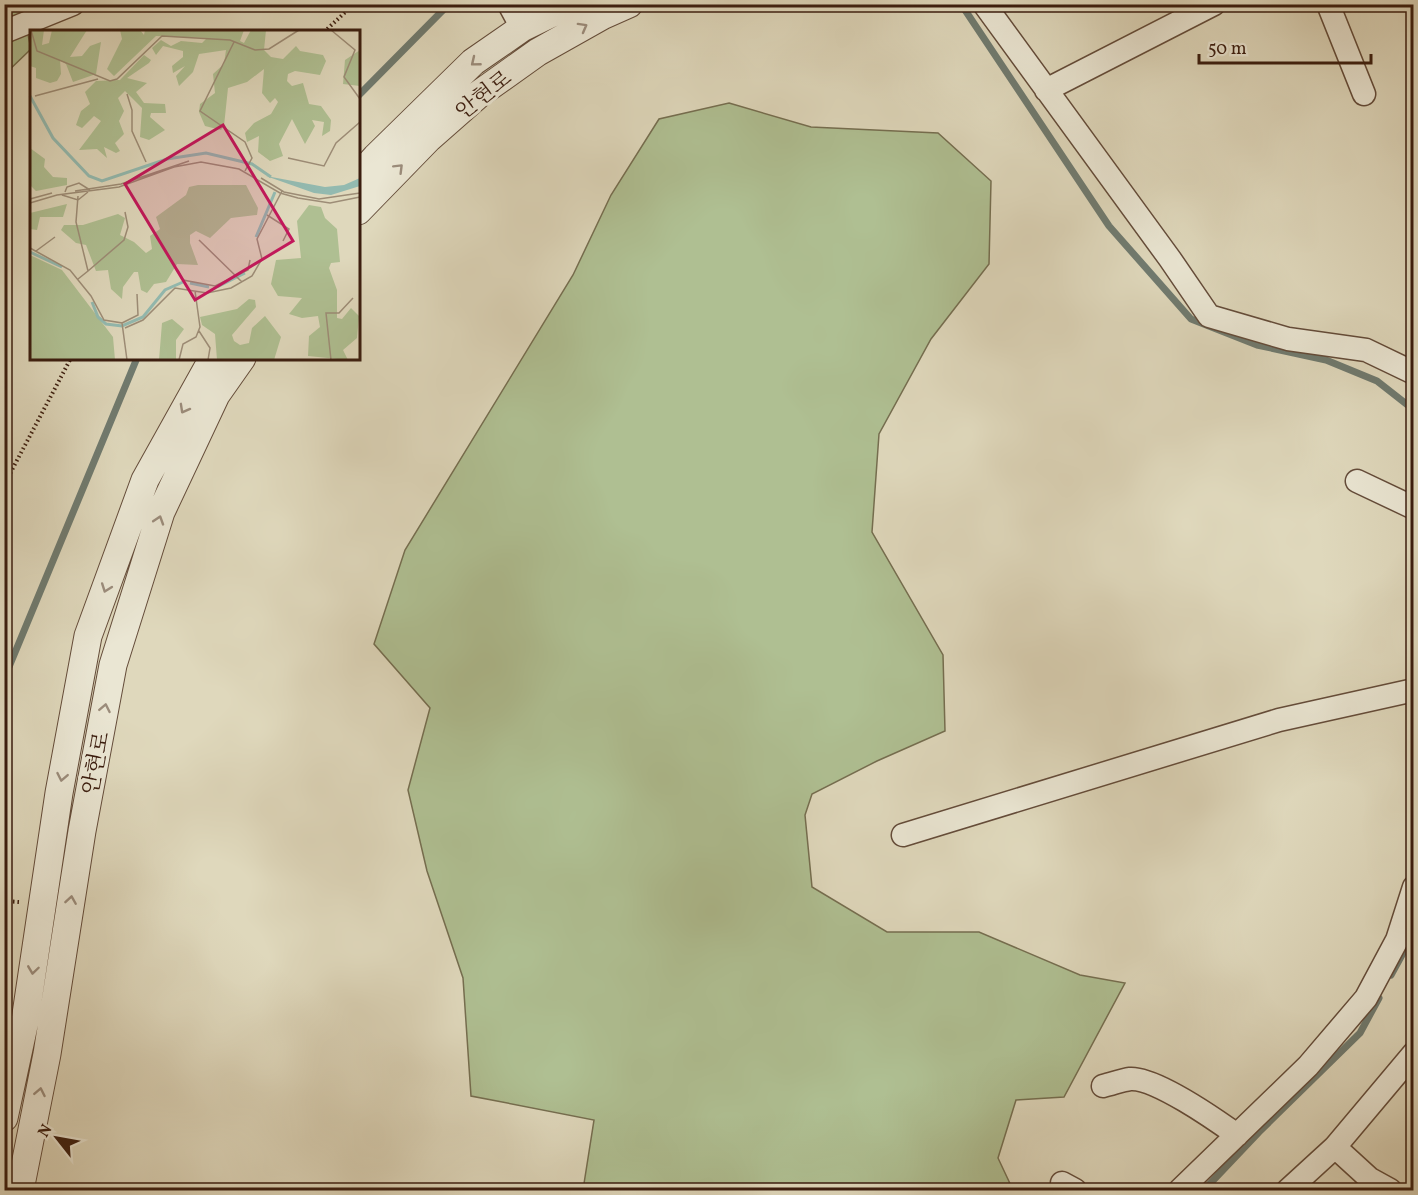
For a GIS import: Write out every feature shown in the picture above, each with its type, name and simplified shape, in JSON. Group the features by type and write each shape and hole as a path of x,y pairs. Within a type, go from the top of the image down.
{"street":[{"path":"4,32 73,4"},
{"path":"509,4 538,52"},
{"name":"안현로","path":"360,175 473,62 522,28 572,4"},
{"name":"안현로","path":"360,209 429,138 479,94 538,52 602,16 629,4"},
{"path":"984,4 1209,316 1288,339 1366,350 1413,373"},
{"path":"1046,90 1214,4"},
{"path":"1328,4 1364,94"},
{"name":"안현로","path":"4,1118 25,1021 59,793 88,636 145,480 212,360"},
{"name":"안현로","path":"20,1191 47,1054 82,831 113,665 161,512 216,395 241,360"},
{"path":"1357,481 1413,508"},
{"path":"903,835 1279,720 1413,690"},
{"path":"1180,1191 1308,1066 1366,998 1396,940 1413,887"},
{"path":"1288,1191 1335,1147 1413,1053"},
{"path":"1103,1086 1132,1079 1155,1086 1197,1106 1237,1135"},
{"path":"1335,1147 1370,1179 1390,1191"}],"path":[{"path":"326,30 354,4"},
{"path":"4,485 70,360"}],"green space":[{"path":"5,5 22,5 30,50 5,74"},
{"path":"729,103 811,127 938,133 991,181 989,264 931,339 879,434 872,532 943,655 945,731 877,761 812,794 805,815 812,887 887,932 979,932 1080,975 1125,983 1064,1097 1016,1100 998,1158 1013,1190 583,1190 594,1120 471,1096 463,978 427,871 408,790 430,708 374,644 405,550 573,275 611,195 659,119"}],"waterway":[{"path":"360,94 449,4"},
{"path":"961,4 1109,226 1191,319 1257,345 1326,360 1377,381 1414,410"},
{"path":"4,679 136,360"},
{"path":"1391,975 1414,933"},
{"path":"1204,1190 1259,1132 1360,1033 1379,998"}]}
